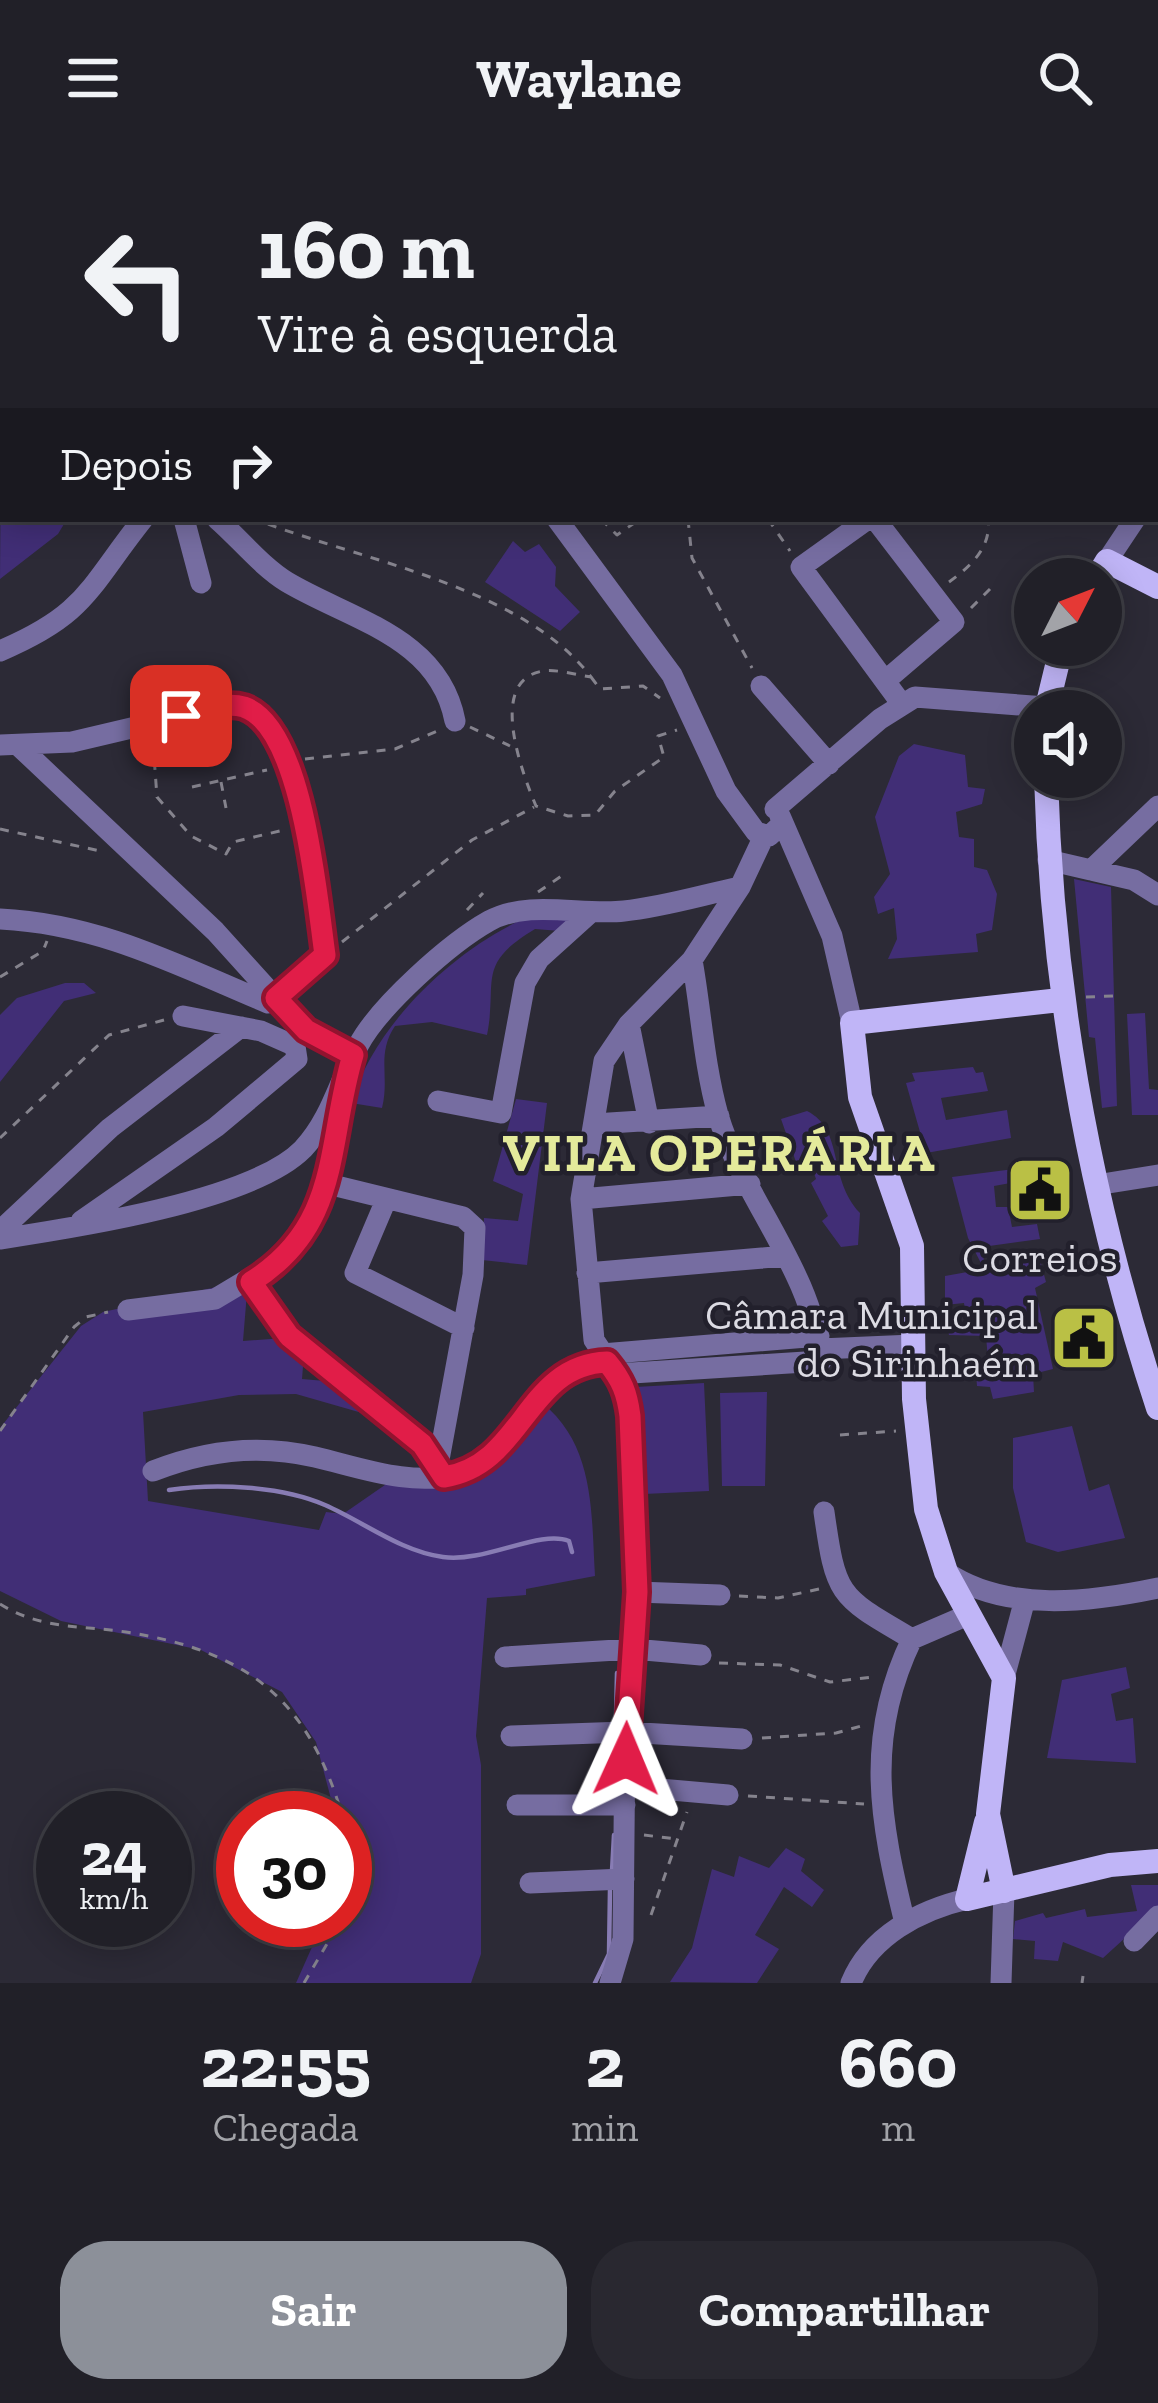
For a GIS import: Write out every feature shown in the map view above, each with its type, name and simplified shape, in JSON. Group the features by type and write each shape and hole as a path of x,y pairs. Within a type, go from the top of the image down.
{"main road":[{"path":"1122,574 1158,587"},
{"path":"1047,798 1048,860 1096,1185 1158,1408"},
{"path":"1069,999 853,1024 860,1097 912,1246 916,1430 926,1509 946,1572 1004,1678 988,1814 967,1899 1110,1865 1158,1861"},
{"path":"988,1814 1004,1891"}],"street":[{"path":"0,651 72,613 103,579 140,522"},
{"path":"185,522 201,583"},
{"path":"220,522 286,581 373,623 415,651 443,683 455,721"},
{"path":"559,522 672,675 712,768 768,822 832,936 853,1024"},
{"path":"871,522 801,567 901,703"},
{"path":"876,522 953,622 885,681"},
{"path":"1109,558 1133,522"},
{"path":"761,686 829,764"},
{"path":"610,1983 622,1951 625,1732 637,1592 630,1416 626,1388 592,1327 581,1199 604,1060 629,1024 692,960 740,887 768,822 829,764 901,703 925,696 1014,706"},
{"path":"0,920 49,921 136,944 266,1003 325,955 291,763 253,711 241,706 71,742 10,746"},
{"path":"10,746 215,931 306,1030 353,1055"},
{"path":"1091,870 1158,806"},
{"path":"1048,860 1134,880 1158,895"},
{"path":"128,1310 199,1303 251,1282 298,1246 340,1133 344,1086 353,1055 379,1019 446,953 485,923 526,910 626,911 740,887"},
{"path":"437,1101 500,1113 525,983 539,959 590,913"},
{"path":"692,960 719,1117 785,1256 820,1349"},
{"path":"70,1228 216,1127 294,1064 295,1046 183,1016"},
{"path":"629,1024 650,1123"},
{"path":"0,1235 110,1128 241,1028"},
{"path":"0,1235 70,1228 218,1192 274,1171 306,1146 344,1086"},
{"path":"593,1124 719,1117"},
{"path":"1096,1185 1158,1174"},
{"path":"324,1183 472,1223 477,1244 441,1471"},
{"path":"581,1199 750,1184"},
{"path":"386,1200 355,1273 464,1328"},
{"path":"587,1273 785,1256"},
{"path":"251,1282 289,1336 422,1444 441,1471"},
{"path":"154,1471 202,1455 263,1450 403,1477 441,1471 493,1459 537,1400 568,1371 608,1363 913,1345"},
{"path":"824,1512 837,1585 855,1606 912,1639"},
{"path":"946,1572 981,1589 1025,1599 1096,1599 1158,1588"},
{"path":"637,1592 719,1595"},
{"path":"1004,1678 1025,1599"},
{"path":"905,1923 881,1805 885,1719 895,1675 912,1639 970,1614"},
{"path":"505,1657 633,1649 701,1655"},
{"path":"511,1736 625,1732 742,1739"},
{"path":"517,1805 625,1796 728,1795"},
{"path":"530,1882 624,1879"},
{"path":"1001,1983 1004,1891"},
{"path":"851,1983 879,1943 905,1923 967,1899"},
{"path":"1134,1941 1158,1916"}],"path":[{"path":"604,522 617,535 636,522"},
{"path":"688,522 692,558 761,686"},
{"path":"771,522 801,567"},
{"path":"933,594 973,562 988,538 988,522"},
{"path":"268,524 481,594 563,644 600,689 643,686 659,697"},
{"path":"953,622 990,590"},
{"path":"536,806 513,747 523,681 545,671 591,676"},
{"path":"192,787 291,763 395,749 455,721 513,747"},
{"path":"148,724 158,764 157,797 191,836 226,854 232,842 304,825"},
{"path":"325,955 472,840 536,806 568,816 595,815 615,791 664,757 658,736 695,724"},
{"path":"221,781 226,808"},
{"path":"0,829 105,853"},
{"path":"0,977 45,950 49,921"},
{"path":"1069,999 1114,996"},
{"path":"0,1138 109,1035 183,1016"},
{"path":"0,1431 74,1327 100,1312 128,1310"},
{"path":"840,1435 916,1430"},
{"path":"719,1595 778,1598 837,1585"},
{"path":"0,1604 60,1628 122,1631 211,1652 252,1672 284,1701 332,1791"},
{"path":"701,1655 713,1663 780,1665 830,1682 895,1675"},
{"path":"742,1739 836,1733 885,1719"},
{"path":"651,1915 680,1840 689,1793"},
{"path":"728,1795 881,1805"},
{"path":"624,1833 680,1840"},
{"path":"304,1983 325,1947"},
{"path":"1082,1983 1083,1976"}],"shaded area":[{"path":"0,522 65,522 58,534 0,579"},
{"path":"513,541 525,552 539,544 556,567 555,586 580,612 560,631 485,582"},
{"path":"914,744 965,755 968,787 985,789 982,804 956,812 959,837 974,839 974,867 987,870 997,894 992,930 976,934 978,952 888,959 897,939 894,908 878,914 874,897 890,874 875,817 899,756"},
{"path":"1074,879 1111,887 1117,1106 1102,1108 1095,1038 1089,1037"},
{"path":"523,919 574,920 560,931 535,929 504,953 493,975 487,1035 432,1022 395,1026 386,1046 382,1108 351,1103 378,1046 419,994 469,951"},
{"path":"65,983 84,983 96,993 64,1001 0,1082 0,1015 17,998"},
{"path":"1145,1013 1149,1089 1158,1090 1158,1115 1132,1115 1127,1014"},
{"path":"973,1067 976,1073 983,1072 988,1091 941,1098 946,1120 1007,1110 1011,1138 926,1153 906,1083 915,1081 912,1073"},
{"path":"516,1099 547,1103 527,1265 482,1260 484,1218 518,1221 523,1194 493,1181"},
{"path":"807,1111 827,1130 843,1185 860,1213 858,1245 841,1247 822,1221 828,1216 811,1183 816,1179 809,1159 796,1162 781,1119"},
{"path":"1014,1169 1016,1182 994,1186 996,1207 1008,1207 1012,1227 1037,1224 1040,1239 982,1247 985,1269 1040,1260 1046,1282 1035,1288 1053,1369 1033,1374 1034,1392 993,1399 990,1387 977,1386 975,1361 988,1360 986,1336 949,1335 947,1326 967,1323 964,1303 945,1305 945,1276 984,1269 968,1238 952,1177"},
{"path":"248,1280 243,1341 284,1338 304,1354 302,1379 337,1382 383,1419 296,1394 239,1395 143,1412 148,1501 319,1530 326,1512 343,1514 395,1478 464,1485 511,1447 534,1397 569,1434 586,1478 595,1576 526,1589 526,1595 487,1598 476,1736 481,1765 481,1954 471,1983 296,1983 312,1947 372,1947 372,1791 329,1791 316,1742 282,1692 201,1650 61,1621 0,1591 0,1428 81,1326 103,1312"},
{"path":"704,1383 709,1491 644,1494 636,1387"},
{"path":"767,1392 765,1486 722,1486 720,1393"},
{"path":"1072,1426 1089,1491 1109,1484 1125,1538 1058,1552 1026,1542 1013,1488 1013,1438"},
{"path":"1126,1667 1130,1688 1111,1694 1116,1721 1133,1718 1136,1763 1047,1758 1062,1680"},
{"path":"786,1848 805,1859 801,1871 824,1890 812,1907 784,1887 755,1935 779,1949 757,1983 670,1982 692,1948 712,1869 734,1877 739,1856 769,1868"},
{"path":"1131,1885 1158,1885 1158,1908 1103,1958 1063,1942 1058,1961 1034,1959 1035,1941 1013,1939 1015,1921 1043,1913 1046,1918 1085,1909 1087,1917 1137,1911"}],"waterway":[{"path":"169,1490 227,1487 289,1494 325,1505 412,1549 443,1557 459,1558 557,1538 569,1541 572,1552"},
{"path":"616,1716 617,1673"},
{"path":"612,1871 614,1835"},
{"path":"595,1983 609,1954 610,1889"}],"place":[{"name":"Correios","path":"1040,1190"},
{"name":"Câmara Municipal do Sirinhaém","path":"1084,1338"}],"district":[{"name":"VILA OPERÁRIA","path":"720,1152"}],"route":[{"path":"181,716 213,707 241,706 253,711 291,761 325,955 276,998 299,1025 353,1055 344,1086 340,1133 309,1226 280,1264 251,1282 289,1336 422,1444 444,1477 493,1459 537,1400 568,1371 581,1364 607,1362 616,1373 626,1388 630,1416 637,1592 626,1759"}]}
